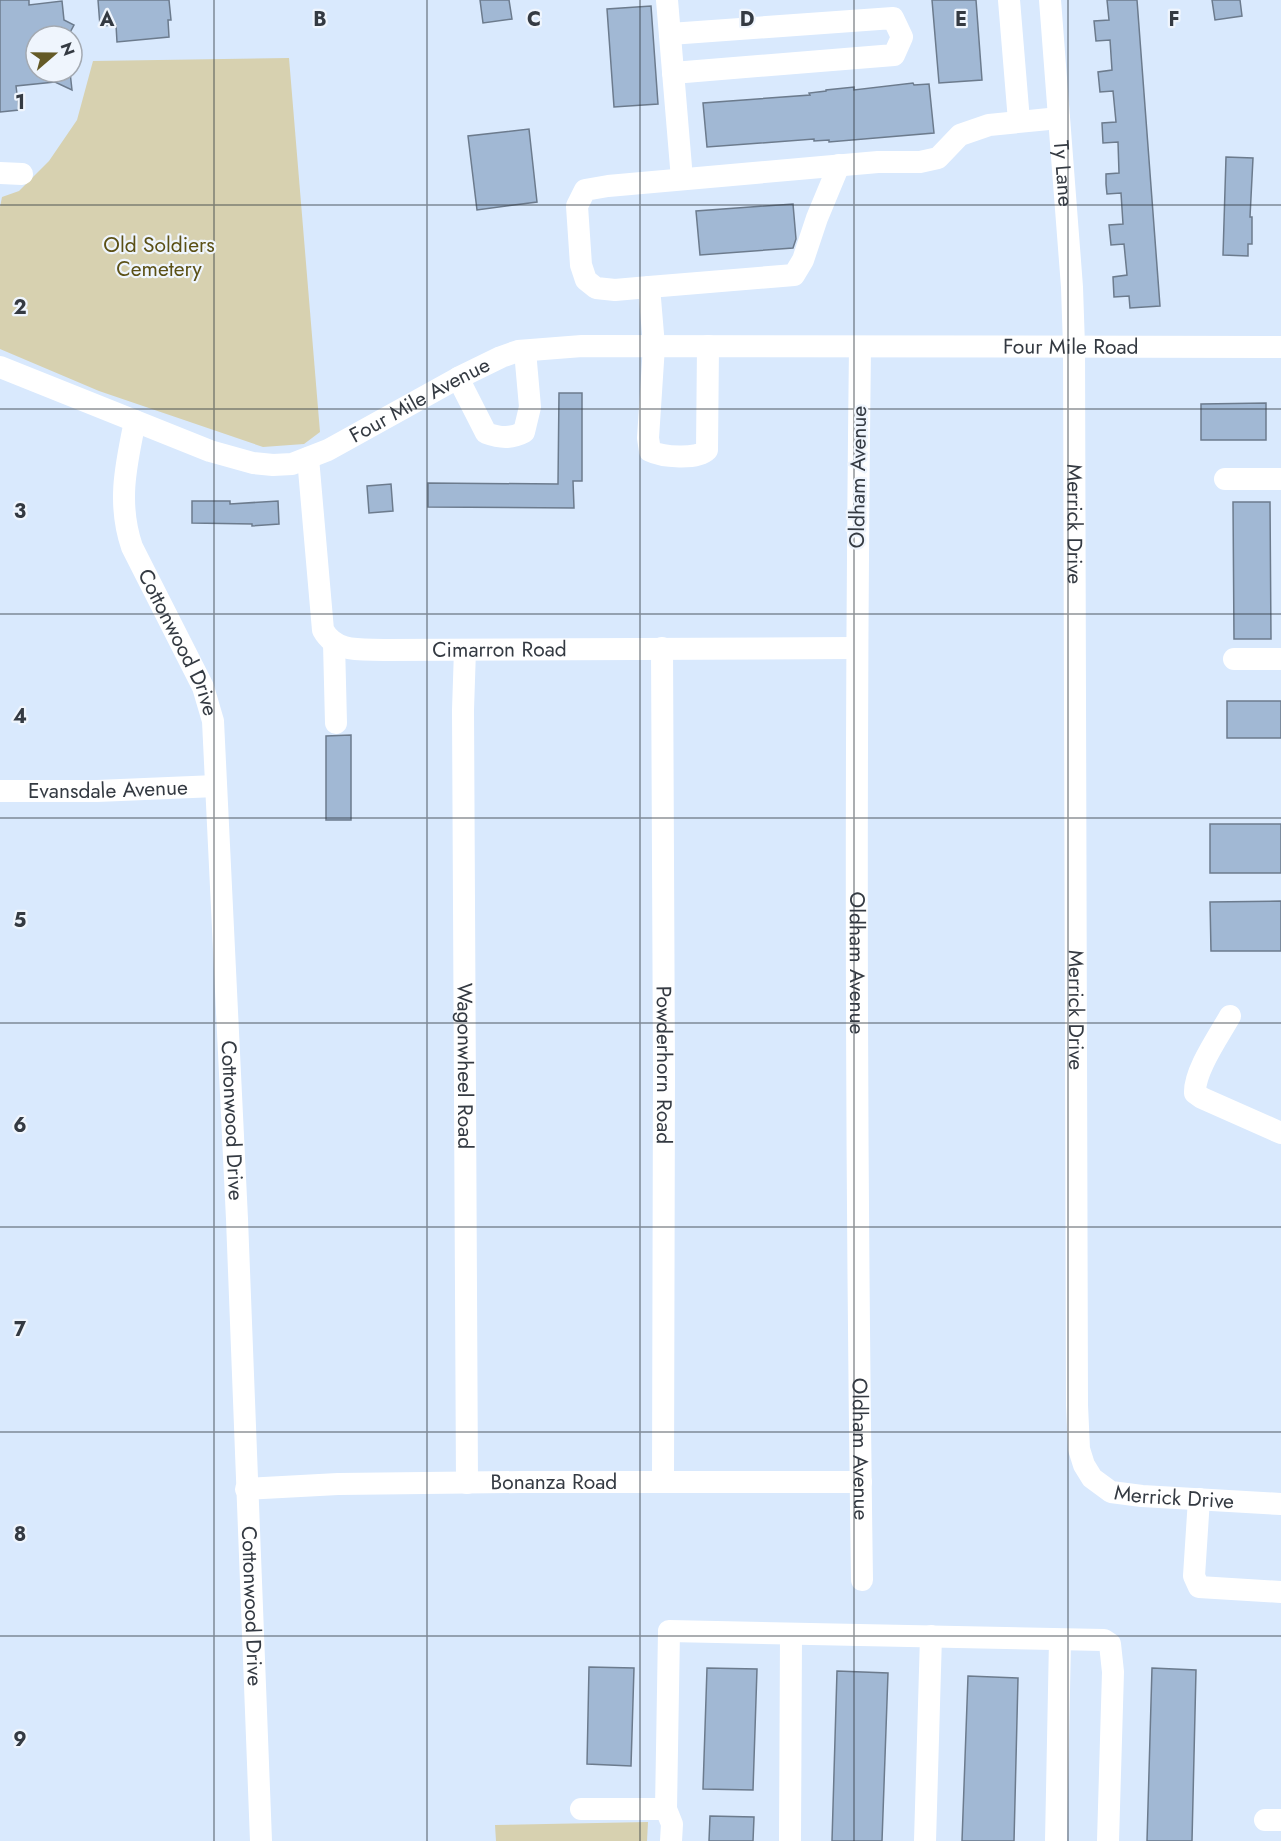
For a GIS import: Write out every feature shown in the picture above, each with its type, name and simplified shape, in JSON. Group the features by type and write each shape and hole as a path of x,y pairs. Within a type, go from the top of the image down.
{"street":[{"path":"667,0 682,179"},
{"path":"1009,0 1019,121"},
{"name":"Ty Lane","path":"1050,0 1072,287 1074,346"},
{"path":"670,34 893,18 902,37 894,55 673,73"},
{"path":"840,165 817,218 803,260 794,275 615,290 596,288 586,280 581,265 577,206 585,190 840,165 920,162 938,158 960,135 989,124 1059,118"},
{"path":"649,287 654,346 648,438 650,451 657,454 697,456 707,450 708,346"},
{"name":"Four Mile Avenue","path":"0,367 210,450 253,463 273,465 292,464 328,450 458,378 501,357 525,351 582,346 860,347"},
{"name":"Merrick Drive","path":"1074,346 1077,1405 1079,1449 1084,1465 1092,1478 1111,1492 1142,1496 1281,1504"},
{"name":"Four Mile Road","path":"860,347 1281,347"},
{"name":"Oldham Avenue","path":"860,347 856,648 862,1580"},
{"path":"458,378 486,433 499,437 515,437 524,432 530,406 525,351"},
{"name":"Cottonwood Drive","path":"135,421 123,499 127,531 132,547 187,653 209,704 213,722 237,1219 261,1841"},
{"path":"308,458 321,618 323,630 329,640 334,643 336,723"},
{"path":"1225,479 1281,479"},
{"name":"Cimarron Road","path":"334,643 352,649 856,648"},
{"name":"Powderhorn Road","path":"662,648 665,1336 663,1482"},
{"name":"Wagonwheel Road","path":"465,650 463,710 467,1483"},
{"path":"1233,659 1281,659"},
{"name":"Evansdale Avenue","path":"0,791 85,791 216,786"},
{"path":"1230,1017 1199,1073 1195,1086 1196,1093 1202,1098 1281,1133"},
{"name":"Bonanza Road","path":"246,1489 338,1484 861,1482"},
{"path":"1199,1499 1194,1576 1199,1587 1281,1592"},
{"path":"671,1841 672,1824 666,1809 669,1631 1104,1640 1110,1644 1112,1651 1108,1841"},
{"path":"790,1841 791,1634"},
{"path":"925,1841 931,1636"},
{"path":"1056,1841 1060,1640"},
{"path":"581,1809 666,1809"}],"green space":[{"name":"Old Soldiers Cemetery","path":"289,58 320,432 304,444 263,447 99,391 0,349 0,207 2,197 19,191 49,161 77,120 93,61"},
{"path":"648,1822 647,1841 496,1841 495,1825"}],"building":[{"path":"0,0 29,0 29,5 62,1 64,20 72,24 24,24 24,84 36,84 16,86 19,110 0,112"},
{"path":"98,0 169,0 171,20 168,20 169,37 117,42 116,25 100,26"},
{"path":"480,0 509,0 512,19 483,23"},
{"path":"932,0 976,0 982,80 939,83"},
{"path":"1107,0 1137,0 1160,306 1130,308 1129,296 1114,297 1113,277 1127,275 1124,244 1111,245 1109,225 1123,224 1121,193 1107,194 1106,184 1106,174 1119,173 1118,142 1103,143 1102,123 1116,122 1113,91 1100,92 1098,72 1112,70 1110,40 1096,41 1094,21 1109,20"},
{"path":"1212,0 1240,0 1242,16 1215,20"},
{"path":"651,6 658,104 614,107 607,9"},
{"path":"913,83 914,85 929,84 934,133 829,142 829,140 814,141 814,139 707,147 703,103 810,95 809,93 826,90 854,87 854,90"},
{"path":"59,84 71,84 72,90"},
{"path":"529,129 537,202 477,210 468,136"},
{"path":"1226,157 1253,158 1250,217 1252,217 1252,244 1248,244 1248,256 1223,255"},
{"path":"793,204 796,239 793,248 700,255 696,211"},
{"path":"559,393 582,393 582,481 573,481 574,508 428,507 428,483 558,484"},
{"path":"1266,403 1266,440 1201,440 1201,404"},
{"path":"391,484 393,511 369,513 367,486"},
{"path":"192,501 230,501 230,504 278,501 279,524 252,526 252,524 192,523"},
{"path":"1233,502 1270,502 1271,639 1234,639"},
{"path":"1227,701 1281,701 1281,738 1227,738"},
{"path":"351,735 351,820 326,820 326,736"},
{"path":"1210,824 1281,824 1281,873 1210,873"},
{"path":"1281,901 1281,951 1211,951 1210,902"},
{"path":"589,1667 634,1668 631,1766 587,1764"},
{"path":"707,1668 757,1669 753,1790 703,1789"},
{"path":"1152,1668 1196,1670 1192,1841 1147,1841"},
{"path":"837,1671 888,1673 882,1841 832,1841"},
{"path":"968,1676 1018,1678 1014,1841 962,1841"},
{"path":"710,1816 754,1817 753,1841 709,1841"}]}
